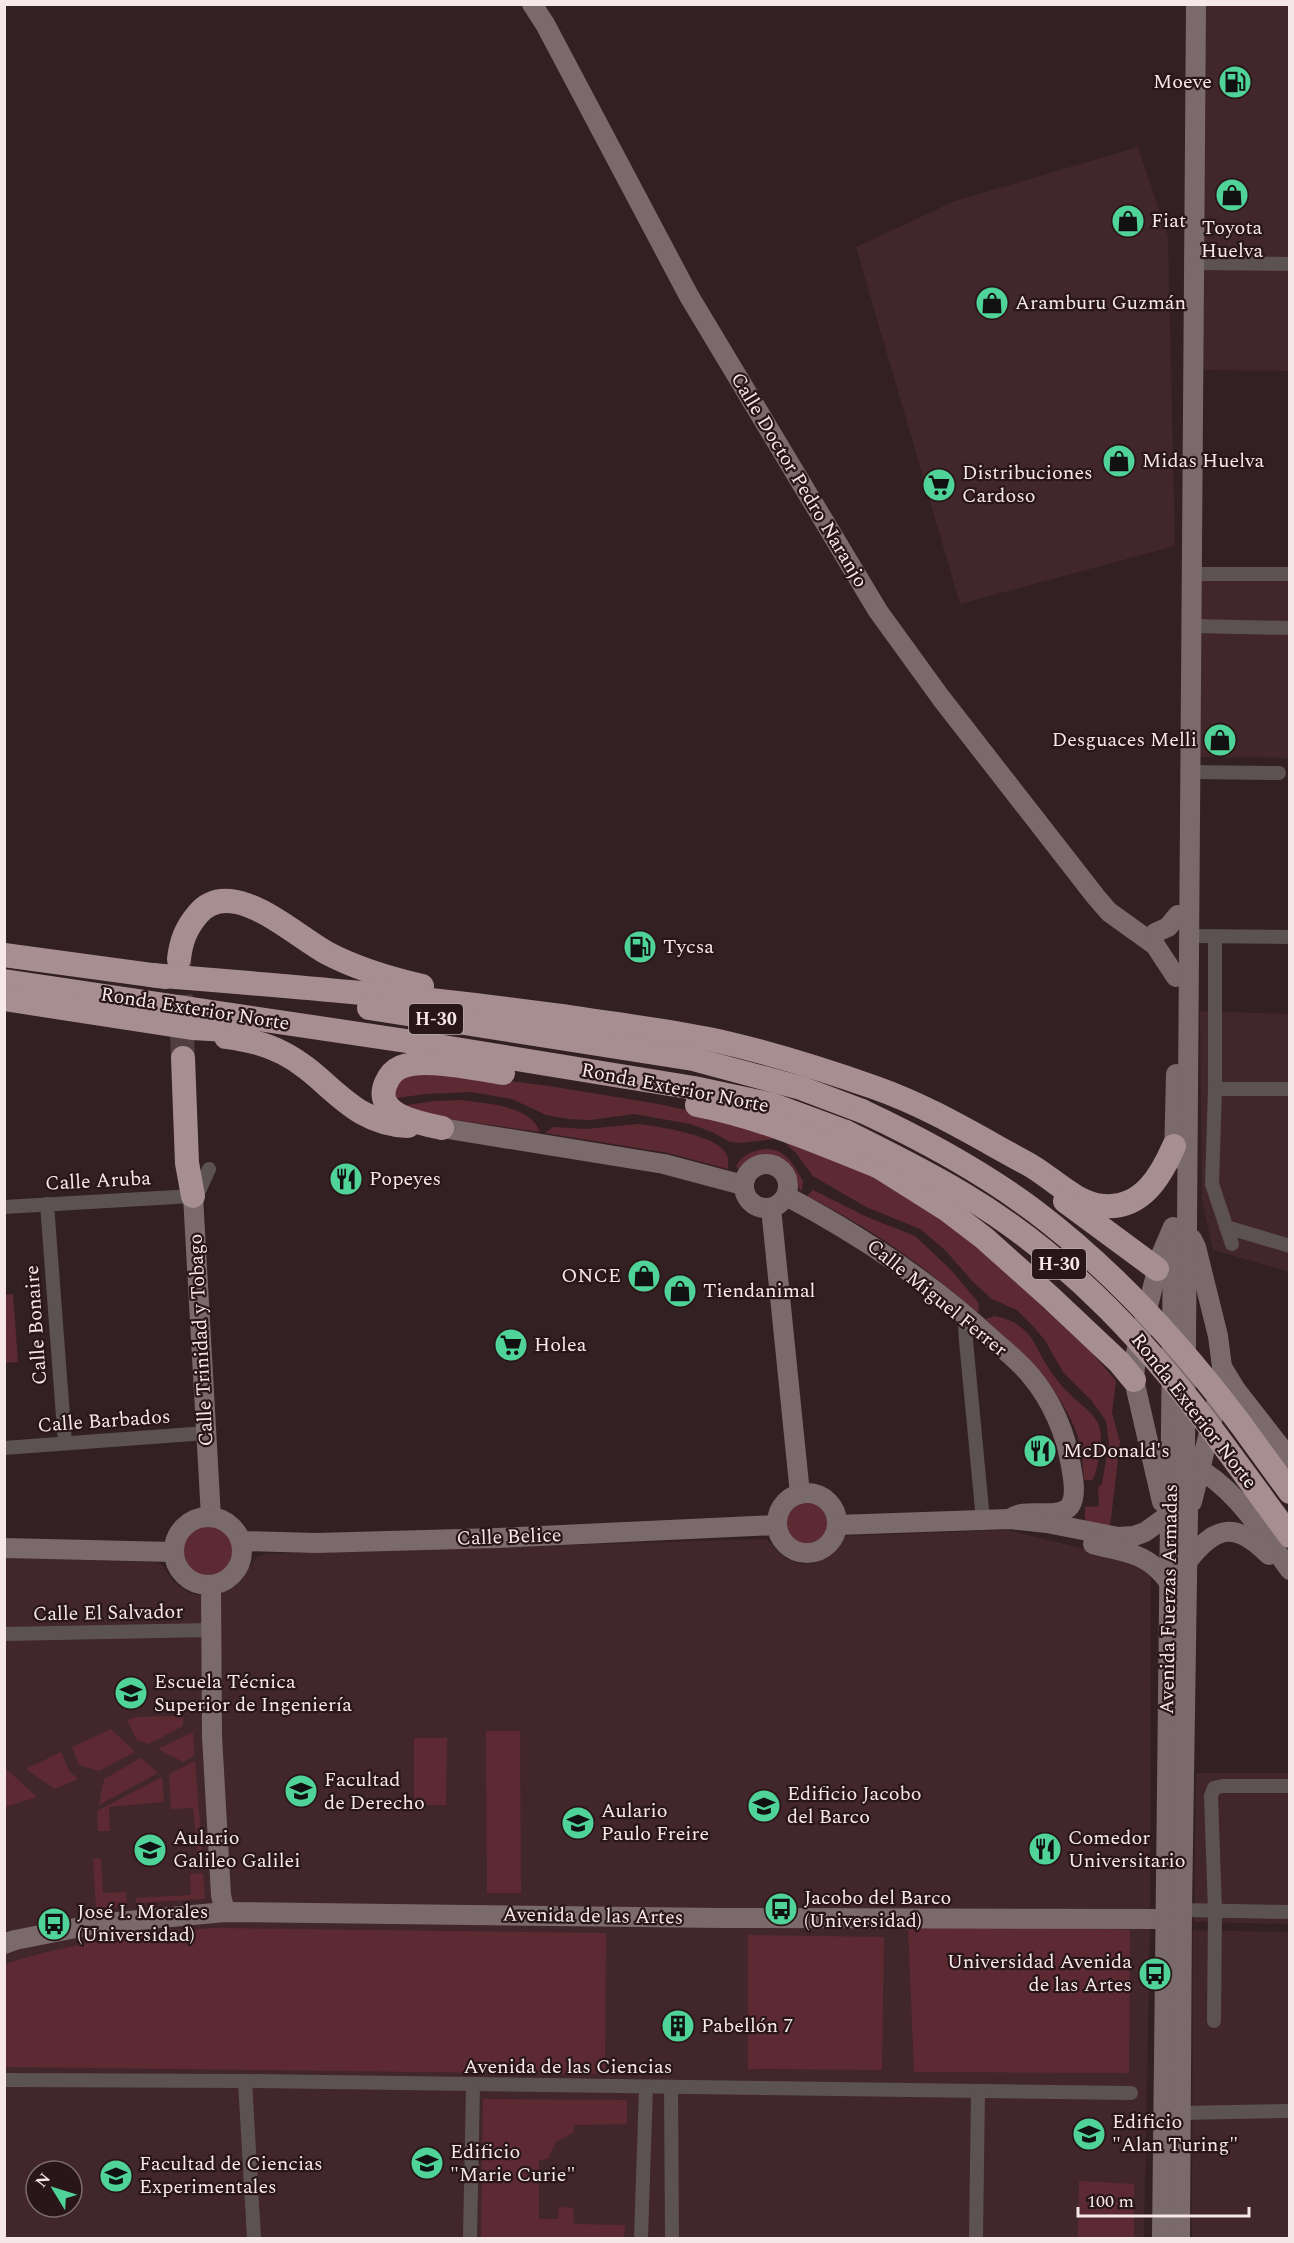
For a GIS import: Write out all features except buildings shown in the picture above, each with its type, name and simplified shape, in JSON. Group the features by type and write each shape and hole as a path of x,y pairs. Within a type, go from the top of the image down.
{"highway":[{"path":"179,959 181,942 188,925 202,909 220,901 236,901 261,911 326,952 371,973 502,1008"},
{"name":"Ronda Exterior Norte","path":"4,955 151,975 693,1059 801,1089 862,1111 897,1127 974,1170 1035,1211 1097,1262 1154,1318 1205,1378 1290,1492"},
{"path":"151,975 378,994 502,1008 719,1041 808,1066 910,1101 984,1139 1010,1156 1129,1250 1172,1280"},
{"name":"Ronda Exterior Norte","path":"4,981 413,1042 694,1088 773,1106 846,1132 908,1162 965,1195 1024,1235 1084,1284 1141,1340 1193,1403 1218,1446 1290,1536"},
{"path":"4,999 192,1028 413,1042"},
{"path":"192,1028 202,1034 256,1041 284,1054 313,1073 334,1094 364,1115 392,1125 442,1128"},
{"path":"183,1058 187,1163 193,1196"},
{"path":"442,1128 400,1117 390,1109 386,1104 384,1089 389,1076 400,1067 422,1063 493,1072 701,1106 783,1130 882,1168"},
{"path":"694,1088 850,1148 946,1209 984,1238 1059,1305 1119,1362 1134,1380"},
{"path":"1010,1156 1029,1165 1078,1197 1105,1206 1130,1201 1144,1194 1156,1182 1174,1146"}],"street":[{"name":"Calle Doctor Pedro Naranjo","path":"532,4 689,296 878,611 941,698 1096,897 1120,920 1155,945 1176,977"},
{"path":"837,1525 997,1520 1047,1523 1118,1537 1134,1536 1145,1532 1176,1513 1161,1500 1134,1380 1136,1353 1149,1300 1172,1280 1180,1227 1182,1102 1189,1007 1182,992 1182,955 1190,772 1195,150 1190,112 1190,89 1184,73 1185,4"},
{"path":"1184,73 1190,56 1194,4"},
{"path":"1186,1459 1218,1446 1222,1367 1218,1336 1196,1248 1180,1227 1174,1146 1182,1102 1176,977 1183,942 1178,915 1178,827 1183,225 1194,4"},
{"path":"1183,225 1190,240 1189,248 1195,263"},
{"path":"1195,263 1290,264"},
{"path":"1183,301 1189,289 1189,274 1195,263"},
{"path":"1182,421 1187,411 1188,386 1194,370"},
{"path":"1182,421 1188,429 1188,454 1193,466"},
{"path":"1181,525 1187,540 1187,565 1192,574"},
{"path":"1192,574 1290,574"},
{"path":"1180,594 1192,574"},
{"path":"1179,661 1186,650 1186,638 1192,626 1180,594"},
{"path":"1192,626 1290,628"},
{"path":"1179,723 1185,737 1185,759 1190,772"},
{"path":"1190,772 1279,773"},
{"path":"1178,827 1184,813 1184,781 1190,772"},
{"path":"1155,933 1168,927 1178,915"},
{"path":"1120,920 1183,942 1215,936 1290,936"},
{"path":"1215,936 1215,1089 1212,1184 1232,1244"},
{"path":"1215,1089 1290,1089"},
{"path":"442,1128 664,1164 743,1185"},
{"path":"779,1202 758,1208 745,1195 743,1185 754,1167 768,1164 781,1170 788,1189 779,1202 775,1225 800,1494"},
{"path":"193,1196 200,1189 209,1169"},
{"name":"Calle Aruba","path":"4,1207 193,1196"},
{"name":"Calle Trinidad y Tobago","path":"193,1196 211,1516"},
{"name":"Calle Miguel Ferrer","path":"779,1202 862,1238 904,1267 969,1318 1031,1375 1049,1401 1069,1449 1074,1490 1072,1503 1068,1509 1061,1512 1016,1514 997,1520"},
{"name":"Calle Bonaire","path":"47,1204 64,1443"},
{"path":"1180,1227 1161,1255 1172,1280 1209,1304"},
{"path":"1226,1227 1290,1246"},
{"name":"Avenida Fuerzas Armadas","path":"1172,1280 1186,1459 1186,1502 1176,1513 1169,1582 1173,1914 1171,2113 1180,2238"},
{"path":"969,1318 965,1325 965,1333 997,1520"},
{"path":"1222,1367 1236,1390 1290,1459"},
{"name":"Calle Barbados","path":"4,1448 206,1433"},
{"path":"1147,1435 1158,1447 1186,1459 1225,1487 1240,1503 1290,1570"},
{"path":"800,1494 814,1494 827,1500 835,1511 837,1525 834,1536 827,1546 808,1553 796,1551 787,1545 780,1536 777,1525 778,1515 791,1498 800,1494"},
{"name":"Avenida Fuerzas Armadas","path":"1162,2238 1181,1980 1174,1969 1173,1914 1187,1562 1176,1513"},
{"path":"211,1516 230,1524 241,1541 242,1557 236,1570 225,1581 211,1586 197,1584 185,1577 176,1566 173,1552 175,1539 182,1528 192,1520 211,1516"},
{"path":"997,1520 1139,1556 1151,1562 1169,1582"},
{"name":"Calle Belice","path":"241,1541 316,1543 498,1538 777,1525"},
{"path":"1187,1562 1200,1544 1212,1535 1226,1532 1241,1534 1258,1544 1273,1558 1290,1581"},
{"path":"4,1548 173,1552"},
{"path":"211,1586 212,1737 225,1912"},
{"name":"Calle El Salvador","path":"4,1634 211,1630"},
{"path":"1214,2021 1215,1910 1211,1796 1214,1788 1222,1786 1290,1786"},
{"path":"1173,1914 1215,1910 1290,1912"},
{"name":"Avenida de las Artes","path":"4,1944 96,1924 225,1912 716,1918 1173,1914"},
{"name":"Avenida de las Ciencias","path":"4,2080 1131,2093"},
{"path":"245,2081 254,2238"},
{"path":"470,2238 473,2086"},
{"path":"641,2238 646,2087"},
{"path":"671,2087 672,2238"},
{"path":"976,2238 978,2091"},
{"path":"1171,2113 1290,2111"}],"shaded area":[{"path":"1201,5 1289,5 1289,371 1200,370"},
{"path":"1138,147 1168,236 1175,546 960,604 856,247 955,201"},
{"path":"1200,579 1289,580 1289,758 1196,757"},
{"path":"1200,1011 1289,1014 1289,1272 1213,1250 1202,1200"},
{"path":"418,1069 549,1086 659,1104 722,1118 754,1126 894,1185 970,1241 1089,1349 1116,1381 1112,1413 1120,1442 1110,1527 1085,1522 1085,1507 1099,1506 1098,1487 1102,1484 1109,1443 1106,1421 1091,1400 1063,1372 1044,1339 1032,1325 1017,1310 992,1299 974,1283 945,1250 920,1229 866,1207 813,1176 796,1153 784,1142 774,1139 730,1142 690,1124 634,1114 591,1120 568,1119 546,1115 512,1099 472,1092 425,1094 391,1099 393,1082"},
{"path":"460,1100 494,1104 517,1111 535,1123 540,1132 421,1115 400,1106"},
{"path":"639,1124 688,1133 713,1142 727,1155 728,1169 668,1153 545,1133 553,1127 586,1129"},
{"path":"766,1149 779,1152 789,1159 803,1181 802,1190 800,1191 791,1167 777,1157 761,1155 745,1162 738,1169 736,1166 749,1154"},
{"path":"813,1190 867,1217 915,1236 950,1269 978,1302 979,1310 976,1313 896,1248 852,1220 807,1196"},
{"path":"13,1294 18,1362 5,1363 5,1295"},
{"path":"995,1316 1013,1322 1027,1333 1056,1379 1098,1423 1101,1437 1100,1451 1092,1480 1084,1480 1079,1439 1060,1400 1038,1371 985,1319"},
{"path":"810,1501 822,1507 827,1515 827,1533 822,1541 814,1546 800,1547 792,1544 785,1537 782,1519 785,1511 792,1504"},
{"path":"207,1525 221,1529 229,1537 233,1551 229,1565 221,1573 207,1577 193,1573 185,1565 181,1551 185,1537 193,1529"},
{"path":"1007,1530 1131,1560 1151,1573 1150,1928 1144,2238 5,2238 5,1558 156,1562 162,1565 173,1581 182,1588 190,1593 206,1597 220,1595 237,1584 257,1557 267,1554 766,1539 785,1558 802,1564 815,1563 827,1558 844,1536"},
{"path":"183,1716 183,1726 149,1744 137,1740 127,1720 138,1717"},
{"path":"111,1729 135,1752 99,1771 79,1765 72,1747"},
{"path":"486,1731 520,1731 521,1893 487,1893"},
{"path":"193,1732 194,1756 183,1762 158,1749"},
{"path":"414,1738 447,1738 446,1805 414,1805"},
{"path":"61,1752 70,1772 78,1779 55,1789 26,1769"},
{"path":"141,1758 158,1773 99,1805 104,1779"},
{"path":"195,1761 203,1864 199,1865 193,1808 171,1809 169,1774"},
{"path":"5,1768 37,1797 5,1807"},
{"path":"1196,1773 1289,1773 1289,1924 1194,1922"},
{"path":"162,1777 164,1802 109,1807 110,1831 98,1831 97,1811"},
{"path":"93,1859 101,1859 103,1893 126,1892 127,1906 96,1908"},
{"path":"203,1873 205,1899 136,1903 136,1898 191,1895 190,1874"},
{"path":"983,1923 1130,1930 1129,2073 914,2072 908,1927"},
{"path":"216,1928 606,1933 605,2074 5,2067 5,1964 109,1939"},
{"path":"1193,1930 1289,1932 1289,2238 1192,2238"},
{"path":"748,1935 884,1937 882,2070 748,2069"},
{"path":"483,2099 627,2100 627,2124 574,2125 573,2133 556,2142 548,2159 539,2160 539,2219 558,2219 559,2207 573,2208 574,2224 625,2225 624,2238 481,2238"},
{"path":"1079,2181 1134,2184 1134,2238 1078,2238"}],"tunnel":[{"path":"179,959 183,1058"}],"place":[{"name":"Moeve","path":"1235,82"},
{"name":"Toyota Huelva","path":"1232,195"},
{"name":"Fiat","path":"1128,221"},
{"name":"Aramburu Guzmán","path":"992,303"},
{"name":"Midas Huelva","path":"1119,461"},
{"name":"Distribuciones Cardoso","path":"939,485"},
{"name":"Desguaces Melli","path":"1220,740"},
{"name":"Tycsa","path":"640,947"},
{"name":"Popeyes","path":"346,1179"},
{"name":"ONCE","path":"644,1276"},
{"name":"Tiendanimal","path":"680,1291"},
{"name":"Holea","path":"511,1345"},
{"name":"McDonald's","path":"1040,1451"},
{"name":"Escuela Técnica Superior de Ingeniería","path":"131,1693"},
{"name":"Facultad de Derecho","path":"301,1791"},
{"name":"Edificio Jacobo del Barco","path":"764,1806"},
{"name":"Aulario Paulo Freire","path":"578,1823"},
{"name":"Comedor Universitario","path":"1045,1849"},
{"name":"Aulario Galileo Galilei","path":"150,1850"},
{"name":"Jacobo del Barco (Universidad)","path":"781,1909"},
{"name":"José I. Morales (Universidad)","path":"54,1924"},
{"name":"Universidad Avenida de las Artes","path":"1155,1974"},
{"name":"Pabellón 7","path":"678,2026"},
{"name":"Edificio \"Alan Turing\"","path":"1089,2134"},
{"name":"Edificio \"Marie Curie\"","path":"427,2163"},
{"name":"Facultad de Ciencias Experimentales","path":"116,2176"}]}
